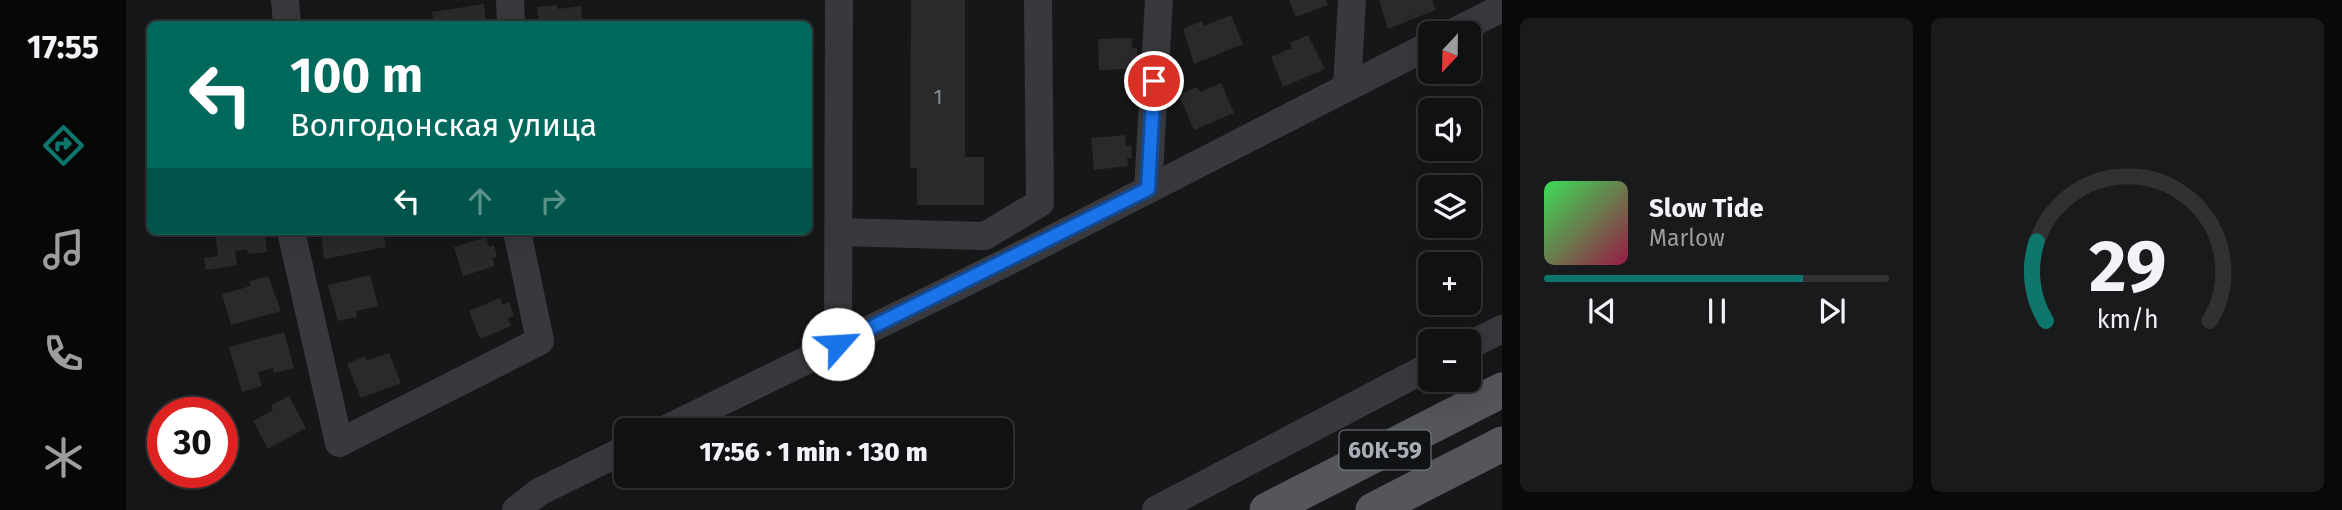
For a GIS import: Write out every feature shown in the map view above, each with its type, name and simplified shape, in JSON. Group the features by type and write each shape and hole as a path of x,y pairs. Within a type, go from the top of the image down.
{"main road":[{"name":"60К-59","path":"1267,510 1502,390"},
{"name":"60К-59","path":"1373,510 1502,444"}],"street":[{"path":"285,0 287,21"},
{"path":"510,0 511,21"},
{"path":"838,344 839,0"},
{"path":"838,232 985,236 1040,203 1038,0"},
{"path":"1148,189 1159,0"},
{"path":"1347,87 1352,0"},
{"path":"1476,21 1502,8"},
{"path":"688,418 1418,51"},
{"path":"292,235 339,443 540,341 518,235"},
{"path":"1481,339 1502,328"},
{"path":"1156,510 1418,372"},
{"path":"516,510 539,492 614,455"}],"building":[{"path":"911,0 965,0 965,157 984,157 984,205 917,205 917,168 910,168"},
{"path":"1289,0 1326,0 1328,5 1296,17"},
{"path":"1379,0 1432,0 1436,10 1388,29"},
{"path":"484,4 486,21 434,21 432,12"},
{"path":"557,5 558,9 581,6 583,21 539,21 537,7"},
{"path":"1231,15 1243,44 1194,64 1183,29 1202,21 1204,26"},
{"path":"1308,35 1325,69 1283,87 1271,57 1292,48 1290,43"},
{"path":"1132,38 1132,48 1137,48 1138,61 1132,61 1133,69 1099,70 1098,39"},
{"path":"1221,83 1234,113 1194,130 1179,95 1197,87 1200,92"},
{"path":"1125,135 1126,146 1131,145 1132,158 1127,158 1128,166 1094,170 1091,138"},
{"path":"215,235 265,235 267,252 248,254 247,249 235,251 237,265 206,270 204,258 218,256"},
{"path":"321,235 384,235 386,247 324,259"},
{"path":"486,237 489,247 494,245 497,257 492,258 495,266 463,276 454,247"},
{"path":"370,275 378,306 356,311 357,317 338,321 328,285"},
{"path":"268,276 281,311 231,325 222,294 251,286 249,281"},
{"path":"500,298 502,305 509,302 514,316 508,318 511,326 480,339 469,311"},
{"path":"284,332 294,368 274,373 273,368 258,372 262,386 242,392 229,347"},
{"path":"389,353 401,383 361,398 347,364 365,356 367,361"},
{"path":"289,396 306,428 268,449 253,421 273,410 271,405"}],"route":[{"path":"838,344 1148,189 1154,81"}]}
